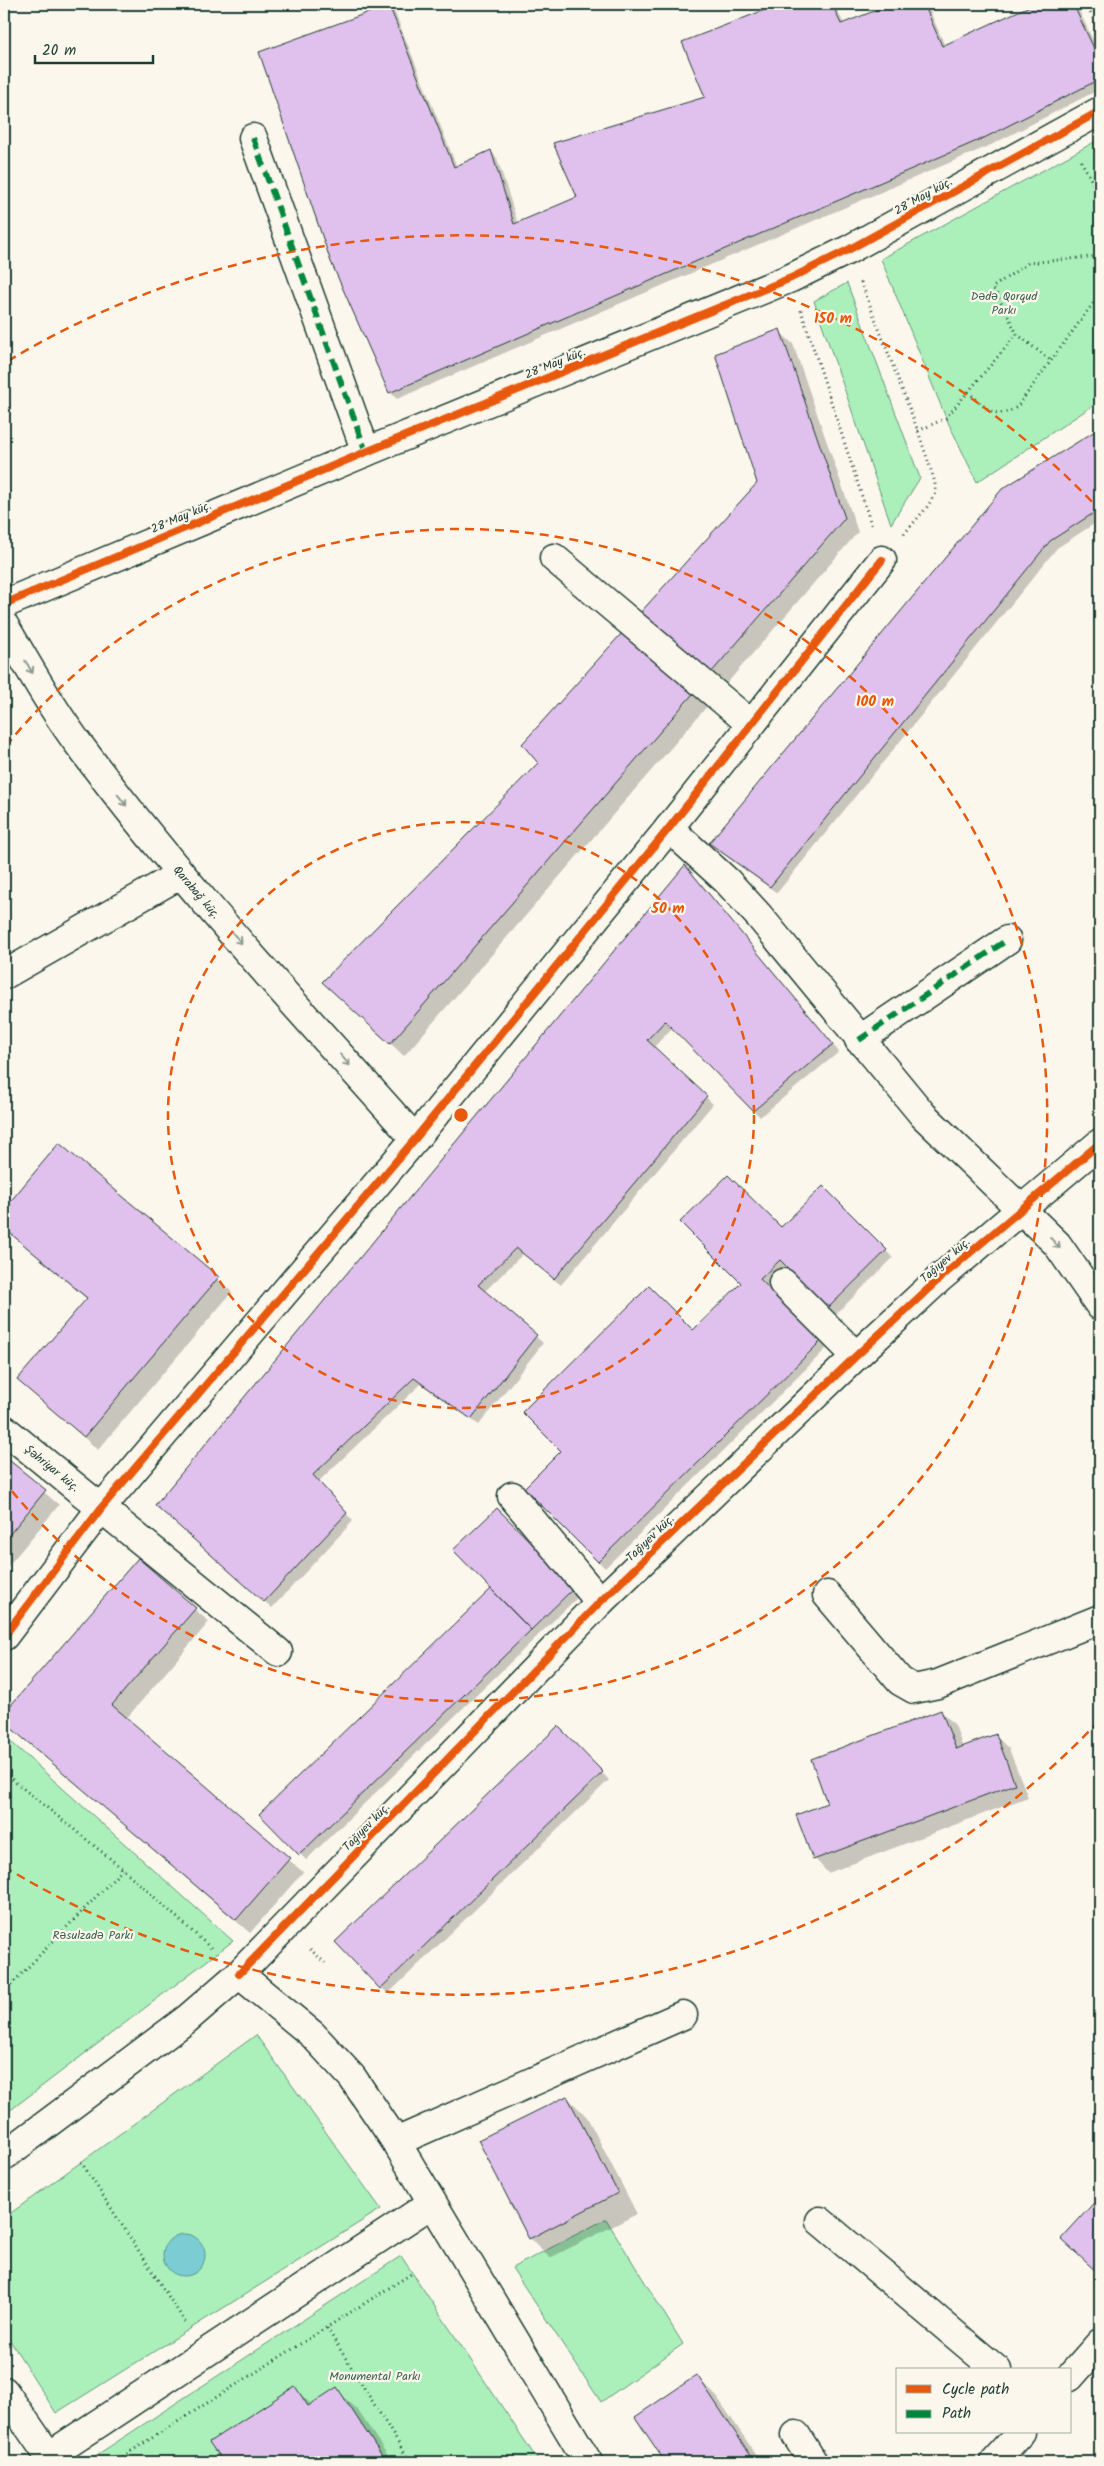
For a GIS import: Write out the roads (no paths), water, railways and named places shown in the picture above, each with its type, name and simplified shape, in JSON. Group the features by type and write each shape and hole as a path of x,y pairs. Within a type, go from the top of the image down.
{"street":[{"name":"28 May küç.","path":"4,604 366,452 790,278 848,250 1100,111"},
{"path":"252,138 366,452"},
{"path":"554,558 751,724"},
{"path":"4,1636 102,1507 415,1139 669,828 882,560"},
{"name":"Qarabağ küç.","path":"4,625 38,682 82,749 181,874 415,1139"},
{"path":"669,828 728,881 923,1115 1057,1244 1100,1306"},
{"path":"4,975 181,874"},
{"path":"859,1040 1007,940"},
{"name":"Tağıyev küç.","path":"4,2156 187,2019 239,1974 600,1602 940,1278 1100,1143"},
{"path":"783,1283 856,1356"},
{"name":"Şəhriyar küç.","path":"4,1429 278,1652"},
{"path":"512,1496 600,1602"},
{"path":"827,1595 900,1681 914,1689 938,1684 1100,1619"},
{"path":"239,1974 313,2035 352,2077 396,2142 431,2204 588,2462"},
{"path":"396,2142 684,2015"},
{"path":"4,2391 51,2459 431,2204"},
{"path":"820,2221 995,2368"},
{"path":"1072,2375 1100,2343"},
{"path":"994,2462 1019,2434"},
{"path":"796,2435 813,2462"}],"water":[{"path":"184,2234 199,2240 205,2255 199,2270 184,2276 169,2270 163,2255 169,2240"}],"park label":[{"name":"Dədə Qorqud Parkı","path":"1004,303"},
{"name":"Rəsulzadə Parkı","path":"93,1935"},
{"name":"Monumental Parkı","path":"375,2376"}]}
